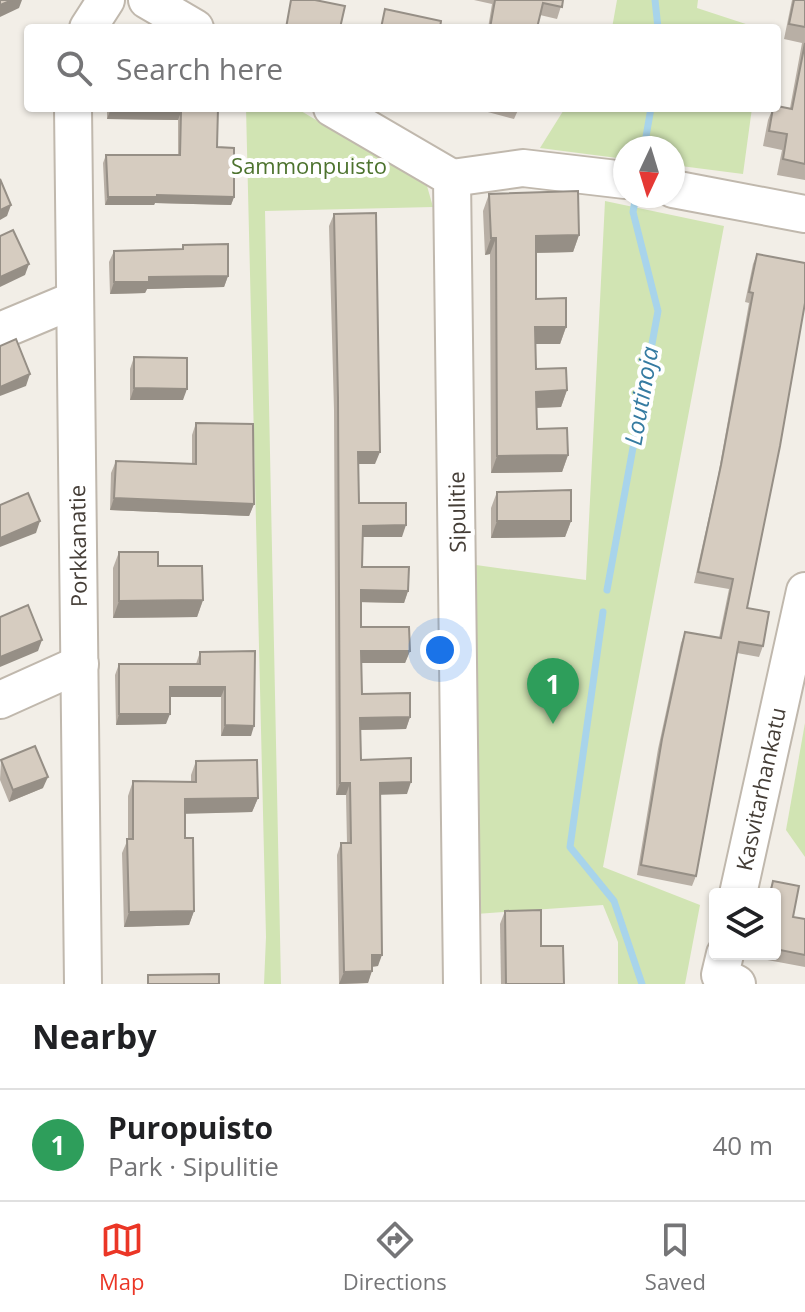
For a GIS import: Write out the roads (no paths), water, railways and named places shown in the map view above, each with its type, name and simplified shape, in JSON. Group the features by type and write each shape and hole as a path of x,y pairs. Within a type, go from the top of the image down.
{"street":[{"path":"91,24 106,0"},
{"path":"147,0 188,24"},
{"name":"Porkkanatie","path":"73,112 83,984"},
{"path":"339,112 452,178 523,168 613,179"},
{"name":"Sipulitie","path":"452,178 462,984"},
{"path":"685,191 805,214"},
{"path":"0,331 74,300"},
{"name":"Kasvitarhankatu","path":"739,888 805,591"},
{"path":"0,700 80,664"}],"waterway":[{"name":"Loutinoja","path":"655,0 658,24"},
{"name":"Loutinoja","path":"646,136 650,112"},
{"name":"Loutinoja","path":"607,590 658,311 634,208"},
{"name":"Loutinoja","path":"603,612 570,847 614,901 642,984"}],"place":[{"name":"Puropuisto","path":"553,724"}],"park label":[{"name":"Sammonpuisto","path":"309,166"}]}
